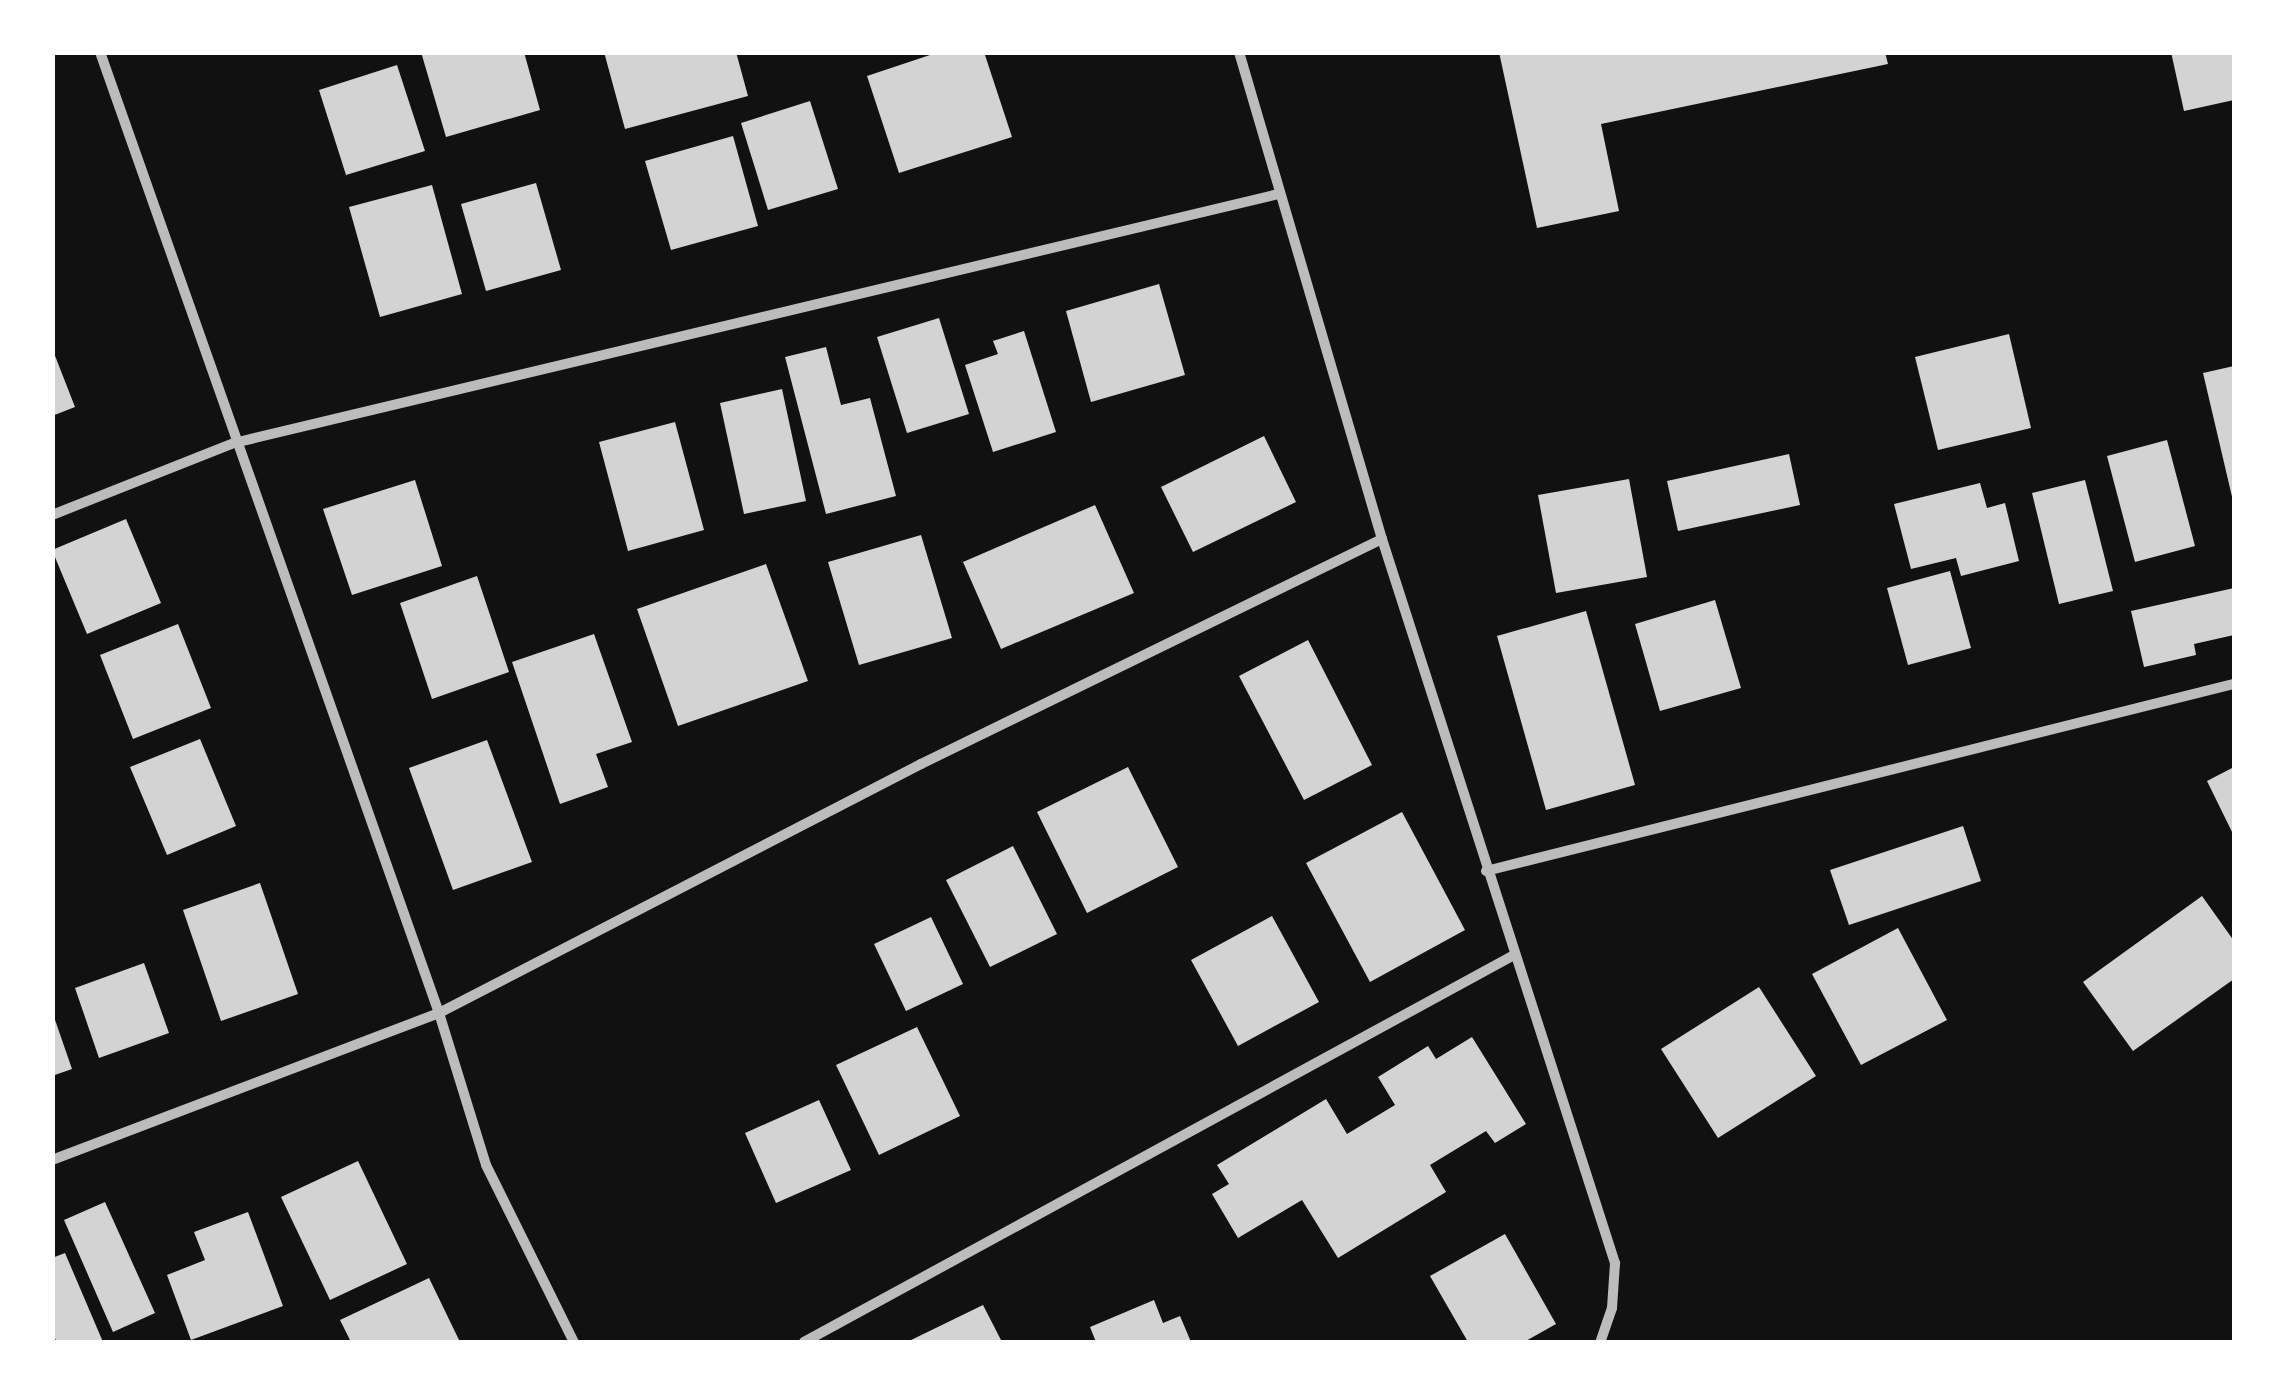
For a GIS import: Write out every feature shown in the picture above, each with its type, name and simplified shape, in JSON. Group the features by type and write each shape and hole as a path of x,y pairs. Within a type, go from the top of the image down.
{"street":[{"path":"1238,52 1382,539 1615,1263 1612,1308 1600,1342"},
{"path":"103,53 234,443 439,1012 486,1166 574,1342"},
{"path":"52,515 234,443 1278,194"},
{"path":"52,1160 439,1012 921,764 1382,539"},
{"path":"1486,871 2234,684"},
{"path":"804,1342 1514,955"}],"building":[{"path":"421,52 524,52 540,110 446,137"},
{"path":"604,52 736,52 748,96 625,129"},
{"path":"939,52 984,52 1012,137 899,173 867,76"},
{"path":"1499,52 1885,52 1888,64 1601,124 1619,211 1537,228"},
{"path":"2171,52 2234,52 2234,100 2184,111"},
{"path":"397,65 425,151 346,175 319,90"},
{"path":"810,101 838,189 768,210 741,123"},
{"path":"733,136 758,226 671,250 645,161"},
{"path":"536,183 561,270 486,291 461,204"},
{"path":"432,185 462,294 380,317 349,207"},
{"path":"1159,284 1185,375 1091,402 1066,311"},
{"path":"939,318 969,414 907,433 877,337"},
{"path":"1024,331 1056,432 993,452 965,365 998,354 993,341"},
{"path":"2009,334 2031,428 1938,450 1915,357"},
{"path":"826,347 841,405 870,398 896,496 826,514 785,357"},
{"path":"52,348 75,407 52,416"},
{"path":"2234,366 2234,501 2233,501 2203,373"},
{"path":"782,389 806,501 744,514 720,403"},
{"path":"675,422 704,530 628,551 599,442"},
{"path":"1264,436 1296,502 1193,552 1161,487"},
{"path":"2167,440 2195,546 2135,562 2107,456"},
{"path":"1789,454 1800,505 1678,531 1667,481"},
{"path":"1629,479 1647,577 1556,593 1538,495"},
{"path":"415,480 442,566 352,595 323,509"},
{"path":"2085,480 2113,591 2059,604 2032,493"},
{"path":"1980,483 1987,508 2005,503 2019,561 1961,576 1956,558 1911,569 1894,504"},
{"path":"1095,505 1134,593 1001,649 963,562"},
{"path":"126,519 161,603 87,634 52,550"},
{"path":"921,535 952,638 859,665 828,562"},
{"path":"766,564 808,681 678,726 637,609"},
{"path":"1950,571 1971,648 1908,665 1887,588"},
{"path":"477,576 509,672 432,699 400,603"},
{"path":"2234,588 2234,635 2194,644 2196,655 2144,667 2131,611"},
{"path":"1715,600 1741,688 1660,711 1635,624"},
{"path":"1586,611 1635,785 1546,810 1497,636"},
{"path":"178,624 211,708 133,739 100,655"},
{"path":"594,634 632,742 596,754 608,787 560,804 512,662"},
{"path":"1308,640 1372,765 1304,800 1239,676"},
{"path":"200,739 236,826 167,855 130,767"},
{"path":"487,740 532,862 453,890 409,768"},
{"path":"1128,767 1178,867 1087,913 1037,812"},
{"path":"2234,767 2234,836 2207,781"},
{"path":"1402,812 1465,930 1370,982 1306,863"},
{"path":"1963,826 1981,881 1849,925 1830,870"},
{"path":"1013,846 1057,934 990,967 946,880"},
{"path":"260,883 298,994 221,1021 183,910"},
{"path":"2202,896 2234,941 2234,979 2133,1051 2083,982"},
{"path":"1272,916 1319,1002 1238,1046 1191,960"},
{"path":"931,917 963,984 906,1011 874,944"},
{"path":"1898,928 1947,1020 1861,1065 1812,974"},
{"path":"144,963 169,1033 99,1058 75,988"},
{"path":"1759,987 1816,1076 1718,1138 1661,1049"},
{"path":"52,1015 72,1069 52,1076"},
{"path":"917,1027 960,1116 879,1155 836,1065"},
{"path":"1472,1037 1526,1124 1495,1143 1486,1131 1430,1165 1446,1192 1338,1258 1302,1200 1238,1238 1212,1194 1229,1184 1217,1165 1326,1099 1347,1134 1395,1105 1378,1077 1428,1046 1436,1059"},
{"path":"819,1100 851,1170 776,1203 745,1133"},
{"path":"358,1161 407,1264 330,1300 281,1197"},
{"path":"105,1202 155,1313 113,1332 64,1220"},
{"path":"248,1212 283,1306 191,1340 167,1275 205,1260 194,1232"},
{"path":"1505,1234 1556,1324 1524,1342 1468,1342 1430,1276"},
{"path":"65,1253 103,1342 57,1342 52,1333 52,1258"},
{"path":"429,1278 460,1342 351,1342 340,1320"},
{"path":"1154,1300 1163,1323 1180,1316 1191,1342 1096,1342 1090,1327"},
{"path":"983,1305 1002,1342 907,1342"}]}
